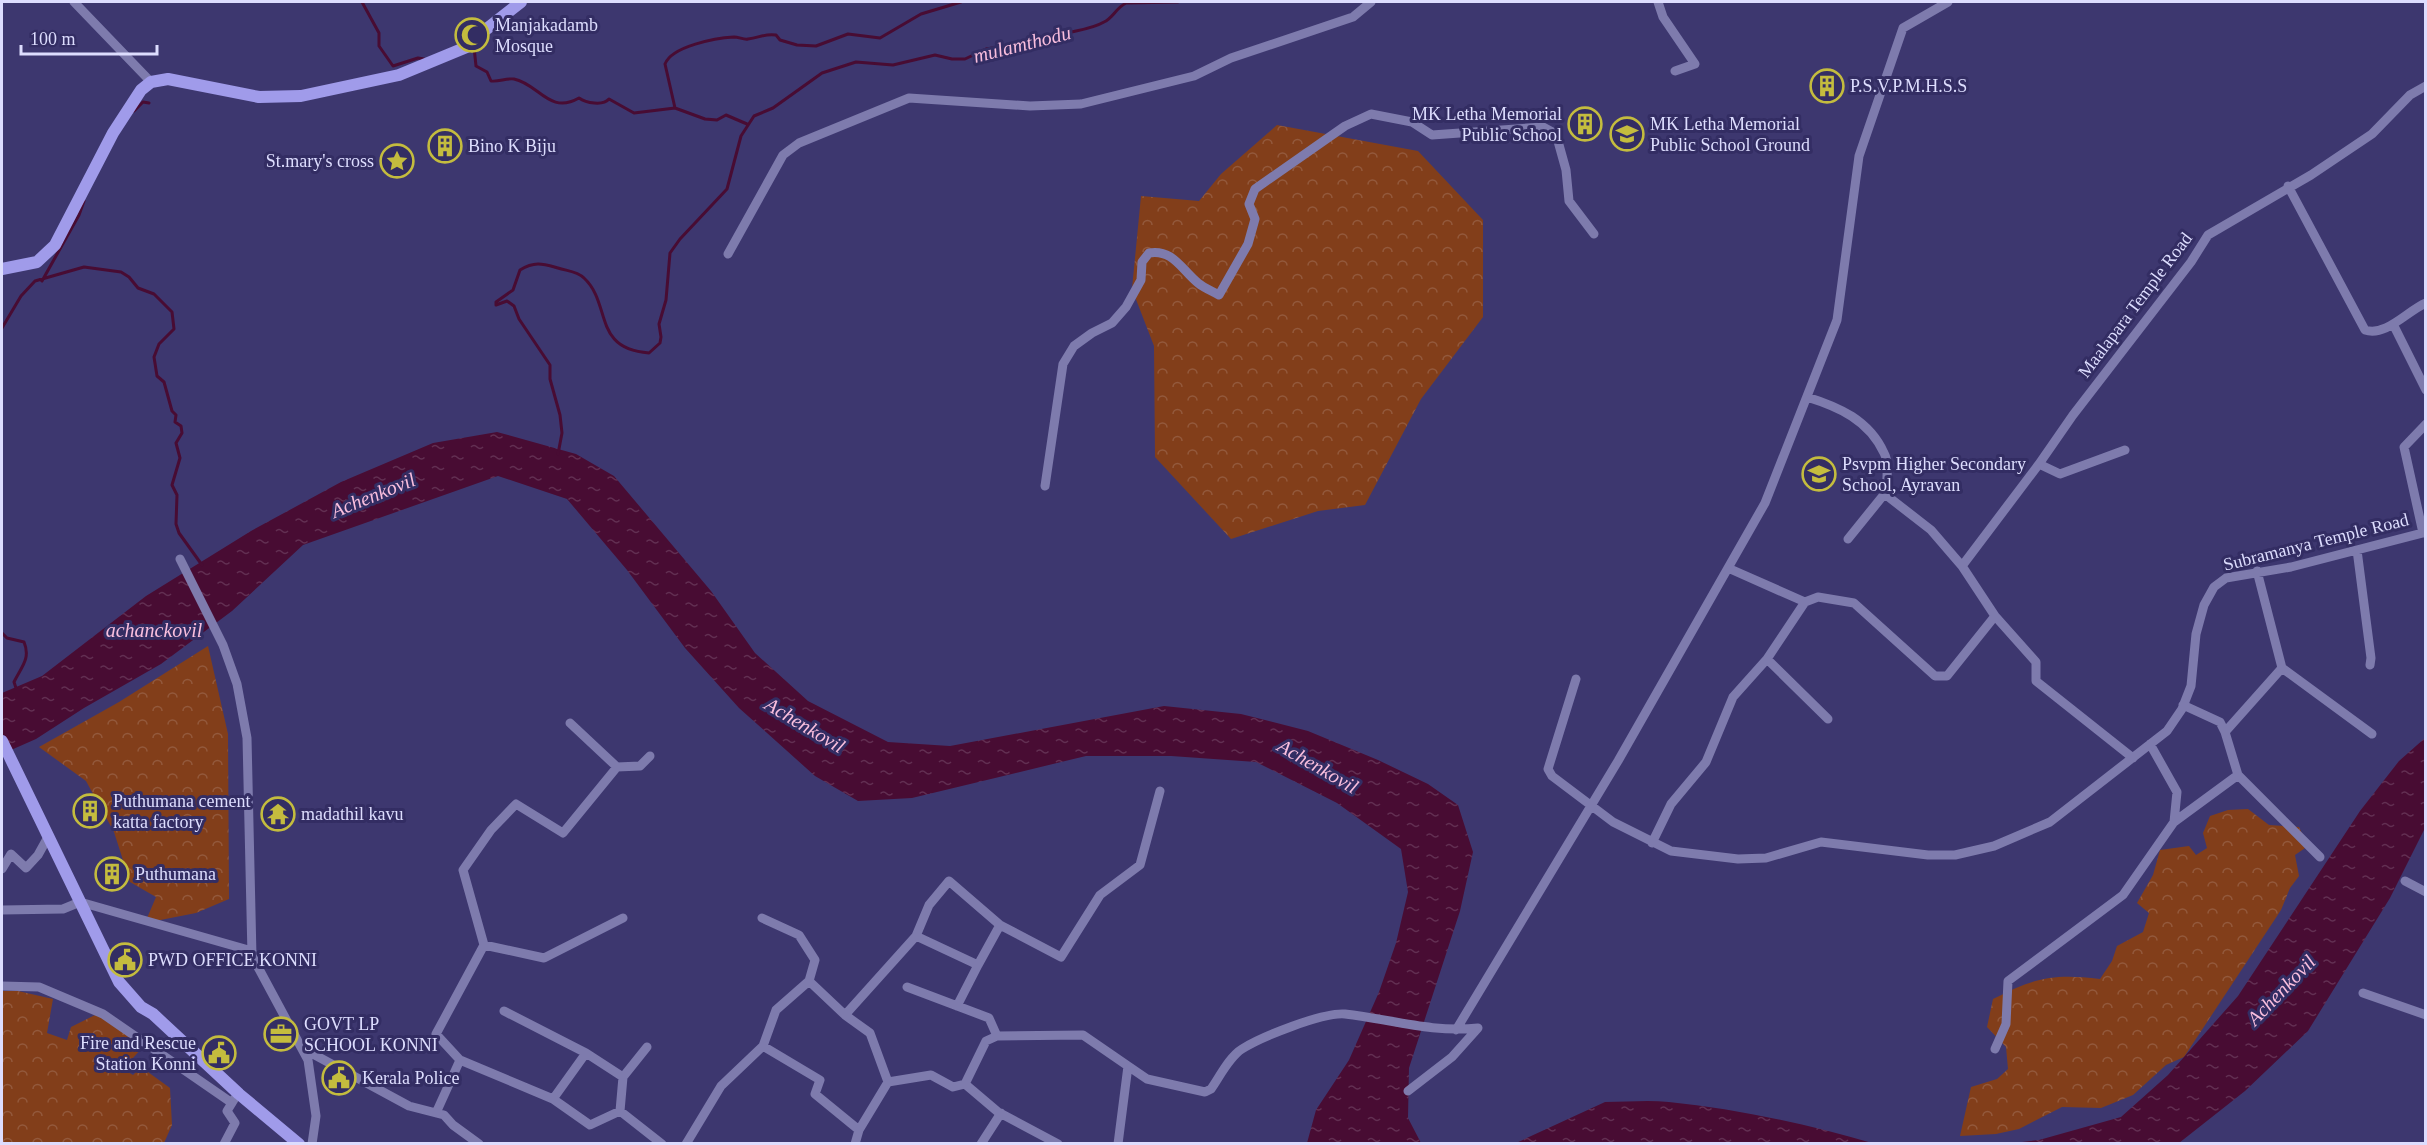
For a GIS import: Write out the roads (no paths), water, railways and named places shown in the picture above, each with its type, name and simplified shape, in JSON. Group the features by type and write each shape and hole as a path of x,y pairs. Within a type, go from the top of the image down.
{"main road":[{"path":"2,269 37,262 55,245 113,133 141,90 151,82 168,79 259,97 301,96 399,75 474,45 484,31 521,2"},
{"path":"4,747 119,982 141,1007 153,1014 235,1099 299,1143"}],"street":[{"path":"74,2 151,82"},
{"path":"728,254 783,155 799,143 909,98 1030,106 1081,104 1194,76 1231,58 1353,16 1371,2"},
{"path":"1658,2 1663,17 1695,63 1675,71"},
{"path":"1456,1030 1592,805 1765,503 1837,320 1863,146 1904,28 1941,3"},
{"name":"Maalapara Temple Road","path":"1962,566 2073,415 2191,262 2208,235 2288,186 2311,175 2372,134 2410,95 2426,86"},
{"path":"1045,486 1063,364 1074,346 1092,333 1112,323 1126,307 1141,280 1142,262 1149,253 1160,251 1172,256 1200,284 1219,295 1248,244 1254,219 1249,204 1255,189 1345,126 1371,114 1412,122 1432,135 1543,127 1556,134 1566,170 1569,201 1594,234"},
{"path":"2288,186 2366,330 2373,333 2393,324 2414,308 2426,303"},
{"path":"2393,324 2426,390"},
{"path":"1807,397 1834,406 1860,421 1885,454 1886,495 1931,530 1962,566 1995,616 2036,662 2036,681 2133,758"},
{"path":"2424,532 2404,447 2426,424"},
{"path":"2039,464 2060,474 2125,450"},
{"path":"1848,539 1886,492"},
{"name":"Subramanya Temple Road","path":"1576,679 1548,769 1552,776 1613,822 1652,843 1671,851 1738,859 1766,858 1821,842 1928,855 1955,855 2020,837 2050,822 2167,731 2183,705 2191,686 2196,634 2210,593 2226,578 2291,567 2424,532"},
{"path":"2357,550 2370,665"},
{"path":"180,559 222,645 237,684 247,738 252,956 308,1060 316,1116 312,1143"},
{"path":"1728,568 1805,602"},
{"path":"2257,571 2282,668 2372,734"},
{"path":"1652,843 1671,804 1706,762 1733,697 1767,659 1805,602 1818,597 1854,603 1935,676 1947,676 1995,616"},
{"path":"1767,659 1828,718"},
{"path":"2225,732 2282,668"},
{"path":"2183,705 2220,722 2238,775 2320,857"},
{"path":"570,723 617,767 640,766 650,756"},
{"path":"2150,744 2177,792 2174,822"},
{"path":"617,767 563,833 516,804 491,830 463,870 484,945 436,1034 460,1060 553,1099 590,1125 620,1111"},
{"path":"1995,1049 2006,1024 2008,981 2123,895 2174,822 2238,775"},
{"path":"845,1015 916,936 929,905 949,881 1000,925 1061,957 1100,895 1140,865 1160,791"},
{"path":"2,869 11,854 26,868 38,855 45,832"},
{"path":"2405,881 2426,892"},
{"path":"2,910 63,909 80,902 252,951"},
{"path":"484,945 544,958 624,918"},
{"path":"686,1143 721,1086 763,1046 776,1010 809,981 815,960 799,935 762,918"},
{"path":"957,1006 1000,925"},
{"path":"916,936 978,965"},
{"path":"809,981 845,1015 870,1033 888,1082"},
{"path":"2,986 39,987 103,1014 235,1099 227,1111 235,1123 224,1143"},
{"path":"907,987 989,1018 997,1036"},
{"path":"2362,993 2426,1015"},
{"path":"504,1011 586,1053 623,1077"},
{"path":"855,1143 859,1130 888,1082 931,1075 953,1087 965,1084 986,1041 997,1036 1083,1035 1147,1079 1204,1092 1211,1089 1240,1050 1318,1017 1343,1014 1421,1027 1456,1030 1478,1028 1452,1057 1408,1091"},
{"path":"763,1046 820,1080 815,1094 859,1130"},
{"path":"620,1111 623,1077 647,1047"},
{"path":"313,1053 396,1100 444,1115 453,1125 479,1143"},
{"path":"553,1099 586,1053"},
{"path":"436,1113 460,1060"},
{"path":"1118,1143 1128,1066"},
{"path":"965,1084 1001,1113 1058,1143"},
{"path":"620,1111 662,1143"},
{"path":"981,1143 1001,1113"}],"water":[{"path":"497,432 576,454 614,476 711,591 755,653 808,701 888,742 950,746 1164,706 1241,714 1308,731 1378,760 1428,784 1458,805 1473,852 1460,911 1409,1068 1408,1118 1421,1143 1307,1143 1316,1110 1349,1060 1379,992 1396,943 1408,892 1401,849 1337,803 1256,762 1171,756 1086,756 912,798 858,801 815,776 739,708 685,648 627,570 567,499 498,476 303,545 232,611 161,664 84,708 36,739 2,754 2,693 42,676 146,596 251,531 341,482 433,443"},
{"name":"Achenkovil","path":"2425,738 2425,828 2390,898 2308,1031 2245,1091 2179,1143 2014,1143 2039,1140 2121,1117 2168,1075 2238,996 2360,811 2399,761"},
{"path":"1661,1101 1695,1105 1746,1113 1872,1143 1516,1143 1605,1102"}],"waterway":[{"path":"362,2 379,33 379,46 393,66 418,58 424,59"},
{"path":"675,108 665,64 676,52 695,44 717,39 734,37 746,39 769,35 776,35 780,40 797,45 816,46 848,34 880,38 921,14 961,2"},
{"name":"mulamthodu","path":"496,305 496,302 513,290 520,270 525,267 535,264 572,271 584,278 592,289 606,324 619,343 631,350 649,353 660,343 659,324 666,300 670,253 680,239 727,189 741,136 754,116 773,108 822,73 856,62 893,65 935,55 965,59 986,49 1048,40 1062,34 1090,28 1107,20 1126,3 1178,2"},
{"path":"474,47 476,66 487,72 491,81 514,79 530,86 552,101 560,103 579,98 599,103 609,99 634,113 675,108 705,119 717,120 726,115 747,124"},
{"path":"134,111 143,102 149,103"},
{"path":"42,281 79,215 84,201"},
{"path":"2,328 21,296 35,281 84,267 121,272 129,277 138,288 154,294 172,312 174,329 159,344 154,357 157,376 164,382 172,411 176,415 175,422 181,426 182,433 176,443 180,458 172,485 177,495 176,524 179,533 202,565"},
{"name":"mulamthodu","path":"496,305 507,301 514,306 519,319 550,365 550,379 560,415 562,433 558,454"},
{"path":"2,633 7,638 24,642 26,648 26,658 14,682 16,688"}],"place":[{"name":"Manjakadamb Mosque","path":"472,35"},
{"name":"P.S.V.P.M.H.S.S","path":"1827,86"},
{"name":"MK Letha Memorial Public School","path":"1585,124"},
{"name":"MK Letha Memorial Public School Ground","path":"1627,134"},
{"name":"Bino K Biju","path":"445,146"},
{"name":"St.mary's cross","path":"397,161"},
{"name":"Psvpm Higher Secondary School, Ayravan","path":"1819,474"},
{"name":"Puthumana cement katta factory","path":"90,811"},
{"name":"madathil kavu","path":"278,814"},
{"name":"Puthumana","path":"112,874"},
{"name":"PWD OFFICE KONNI","path":"125,960"},
{"name":"GOVT LP SCHOOL KONNI","path":"281,1034"},
{"name":"Fire and Rescue Station Konni","path":"219,1053"},
{"name":"Kerala Police","path":"339,1078"}],"water label":[{"name":"achanckovil","path":"154,630"}]}
